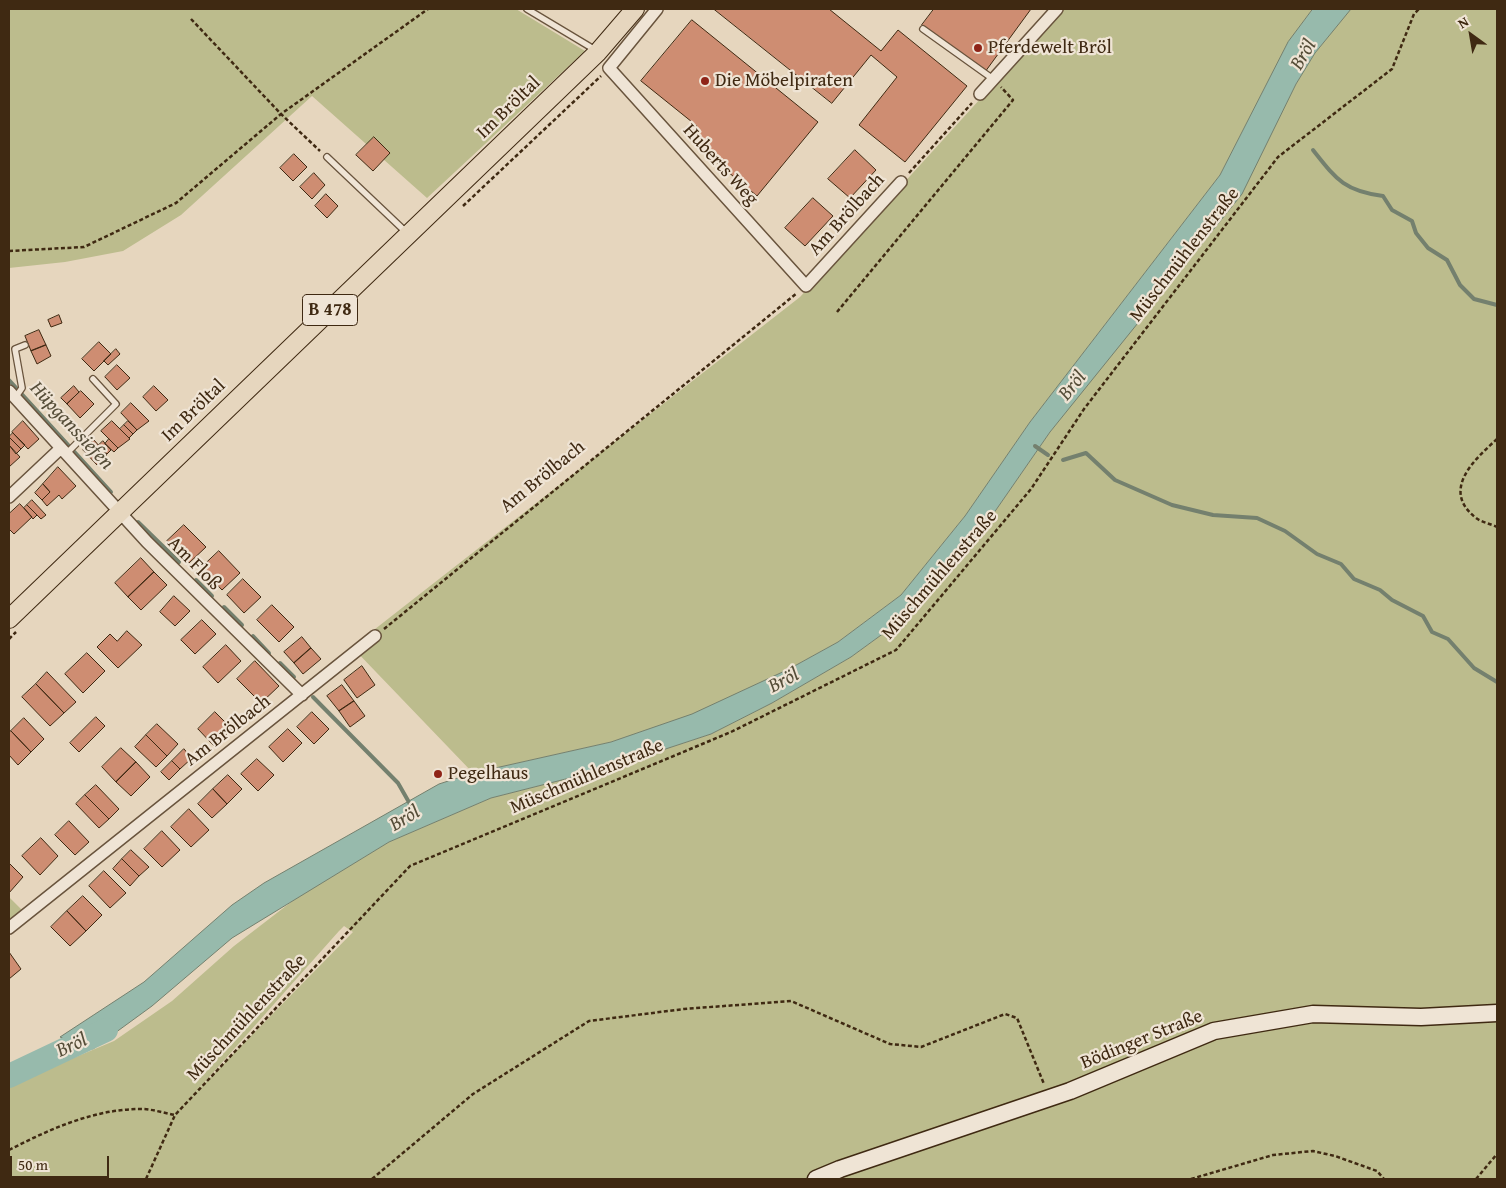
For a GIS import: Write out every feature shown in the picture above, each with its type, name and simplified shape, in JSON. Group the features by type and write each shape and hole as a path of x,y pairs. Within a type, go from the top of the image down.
{"main road":[{"name":"Im Bröltal","path":"9,619 598,52 635,9"}],"street":[{"name":"Huberts Weg","path":"657,9 609,68 806,286"},
{"path":"980,94 1057,9"},
{"name":"Am Brölbach","path":"806,286 901,182"},
{"name":"Am Floß","path":"12,395 147,542 302,695"},
{"path":"9,497 63,451"},
{"name":"Am Brölbach","path":"9,928 375,636"},
{"name":"Bödinger Straße","path":"816,1179 840,1169 1049,1098 1214,1031 1313,1014 1420,1017 1497,1013"}],"lane":[{"path":"527,9 598,52"},
{"path":"923,29 993,79"},
{"path":"327,157 409,234"},
{"name":"Am Floß","path":"12,395 22,388 15,349 25,345"},
{"path":"63,451 75,445 116,404 92,379"}],"path":[{"path":"9,251 84,247 176,203 281,114 428,9"},
{"name":"Müschmühlenstraße","path":"146,1179 176,1115 410,866 731,732 896,650 1031,490 1084,409 1278,157 1392,69 1414,14 1419,9"},
{"path":"191,19 281,114 327,157"},
{"path":"837,312 1013,100 993,79"},
{"name":"Am Brölbach","path":"901,182 980,94"},
{"name":"Am Brölbach","path":"375,636 806,286"},
{"path":"1497,439 1475,458 1460,483 1462,502 1476,518 1497,527"},
{"path":"372,1179 473,1094 589,1021 675,1010 791,1000 890,1044 920,1047 1005,1014 1017,1018 1049,1098"},
{"path":"9,1150 46,1131 102,1112 143,1109 176,1115"},
{"path":"1191,1179 1242,1162 1273,1155 1313,1151 1377,1171 1384,1179"},
{"path":"1476,1179 1497,1154"}],"green space":[{"path":"9,9 516,9 585,51 427,198 312,96 181,215 123,251 65,262 9,268"},
{"path":"1062,9 1313,9 1288,43 1220,175 1030,422 965,516 901,595 838,642 789,669 692,715 611,742 473,773 352,647 800,297"},
{"path":"1350,9 1497,9 1497,1179 9,1179 9,1085 114,1041 172,1001 234,946 295,899 389,842 491,798 605,769 711,734 772,703 851,657 910,614 971,546 1050,432 1271,132 1296,84 1315,53","holes":["344,926 353,932 194,1094 339,931"]},
{"path":"9,897 23,911 9,922"}],"water":[{"path":"1313,9 1351,9 1315,53 1296,84 1242,194 1050,432 971,546 910,614 851,657 772,703 711,734 605,769 491,798 389,842 232,938 152,1006 93,1049 60,1037 144,982 232,905 264,883 439,784 473,773 611,742 692,714 789,669 838,642 901,595 965,516 1030,422 1220,175 1288,42"}],"building":[{"path":"714,9 829,9 881,51 898,30 967,86 905,162 859,125 897,77 871,55 832,103"},
{"name":"Pferdewelt Bröl","path":"934,9 1031,9 985,72 922,25"},
{"path":"692,20 818,122 757,196 687,138 697,126 641,81"},
{"path":"374,137 390,153 373,171 356,155"},
{"path":"855,150 876,170 850,198 828,179"},
{"path":"294,154 307,167 293,181 280,168"},
{"path":"314,173 325,185 312,199 300,187"},
{"path":"326,194 338,206 327,218 315,206"},
{"path":"813,198 833,216 805,246 785,228"},
{"path":"59,315 62,323 51,327 48,320"},
{"path":"39,330 46,345 31,351 25,336"},
{"path":"99,342 111,354 94,371 82,359"},
{"path":"46,345 51,356 37,364 31,351"},
{"path":"116,349 120,354 108,365 104,361"},
{"path":"117,365 130,378 117,390 105,377"},
{"path":"74,386 79,392 67,404 61,398"},
{"path":"154,386 168,400 156,411 143,397"},
{"path":"81,391 94,404 80,418 67,404"},
{"path":"131,403 149,421 137,430 121,413"},
{"path":"23,421 39,439 28,449 12,432"},
{"path":"112,421 130,439 118,448 101,431"},
{"path":"128,421 137,430 133,434 124,425"},
{"path":"124,425 133,434 129,438 120,429"},
{"path":"13,433 25,445 21,449 9,437"},
{"path":"9,437 21,449 16,454 9,445"},
{"path":"109,439 118,448 114,452 105,444"},
{"path":"94,440 107,455 97,465 83,450"},
{"path":"103,441 111,450 107,454 99,445"},
{"path":"9,445 20,457 9,467"},
{"path":"58,467 76,486 62,499 59,495 47,506 42,500 50,492 43,484"},
{"path":"43,484 50,492 42,500 35,493"},
{"path":"32,500 46,515 41,519 27,505"},
{"path":"20,504 32,517 14,534 9,529 9,514"},
{"path":"27,505 37,515 33,519 24,508"},
{"path":"184,525 206,547 189,563 167,541"},
{"path":"219,551 240,573 222,590 201,568"},
{"path":"141,558 154,572 128,597 115,583"},
{"path":"154,572 167,585 141,610 128,597"},
{"path":"243,579 261,597 244,613 227,595"},
{"path":"174,596 190,611 175,626 160,612"},
{"path":"272,605 294,627 279,642 257,620"},
{"path":"202,620 216,634 195,654 181,640"},
{"path":"127,631 142,645 118,668 97,647 110,634 117,641"},
{"path":"302,637 311,648 294,663 284,652"},
{"path":"226,645 241,661 218,683 203,667"},
{"path":"311,648 321,659 303,674 294,663"},
{"path":"87,653 105,671 83,693 65,674"},
{"path":"255,661 279,686 261,703 237,679"},
{"path":"362,666 375,685 357,698 344,680"},
{"path":"47,672 76,702 64,713 36,684"},
{"path":"36,684 64,713 50,726 22,697"},
{"path":"342,685 354,701 339,711 327,696"},
{"path":"354,701 365,716 350,727 339,711"},
{"path":"215,712 232,729 214,746 198,729"},
{"path":"312,712 329,729 314,744 297,727"},
{"path":"96,717 105,726 79,752 70,743"},
{"path":"24,718 44,739 31,752 11,731"},
{"path":"157,724 178,744 167,756 146,735"},
{"path":"288,729 302,743 283,762 269,747"},
{"path":"11,731 31,752 18,765 9,755 9,733"},
{"path":"146,735 167,756 156,767 135,747"},
{"path":"121,748 136,762 116,782 102,767"},
{"path":"184,749 192,758 180,769 172,761"},
{"path":"257,759 274,775 258,791 241,774"},
{"path":"172,761 180,769 169,780 161,772"},
{"path":"136,762 150,777 131,796 116,782"},
{"path":"228,775 242,789 227,804 213,789"},
{"path":"96,785 119,809 109,819 85,795"},
{"path":"213,789 227,804 212,818 198,804"},
{"path":"85,795 109,819 99,828 76,804"},
{"path":"189,809 209,830 191,847 171,827"},
{"path":"69,821 89,842 75,855 55,835"},
{"path":"162,831 180,850 162,867 144,849"},
{"path":"41,838 58,856 40,875 22,856"},
{"path":"131,850 149,867 139,876 122,859"},
{"path":"122,859 139,876 130,886 113,869"},
{"path":"9,863 23,877 9,893"},
{"path":"104,871 126,893 110,908 89,886"},
{"path":"83,896 102,915 86,931 67,911"},
{"path":"67,911 86,931 70,946 51,927"},
{"path":"9,952 21,969 9,979"}],"waterway":[{"path":"1313,150 1328,169 1342,182 1359,191 1383,196 1392,210 1412,221 1416,233 1428,248 1447,260 1460,285 1474,299 1497,305"},
{"name":"Hüpganssiefen","path":"9,380 111,492"},
{"path":"1035,446 1048,455"},
{"path":"1063,460 1086,453 1115,480 1172,505 1213,515 1257,518 1285,531 1317,554 1341,564 1354,579 1380,590 1392,600 1423,616 1432,632 1448,639 1474,668 1497,682"},
{"name":"Hüpganssiefen","path":"138,522 179,562"},
{"name":"Hüpganssiefen","path":"196,580 212,596"},
{"name":"Hüpganssiefen","path":"224,607 242,625"},
{"name":"Hüpganssiefen","path":"253,636 269,653"},
{"name":"Hüpganssiefen","path":"280,663 294,677"},
{"name":"Hüpganssiefen","path":"313,697 398,783 410,804"},
{"name":"Bröl","path":"9,1076 106,1030"}],"place":[{"name":"Pferdewelt Bröl","path":"978,48"},
{"name":"Die Möbelpiraten","path":"705,81"},
{"name":"Pegelhaus","path":"438,774"}]}
